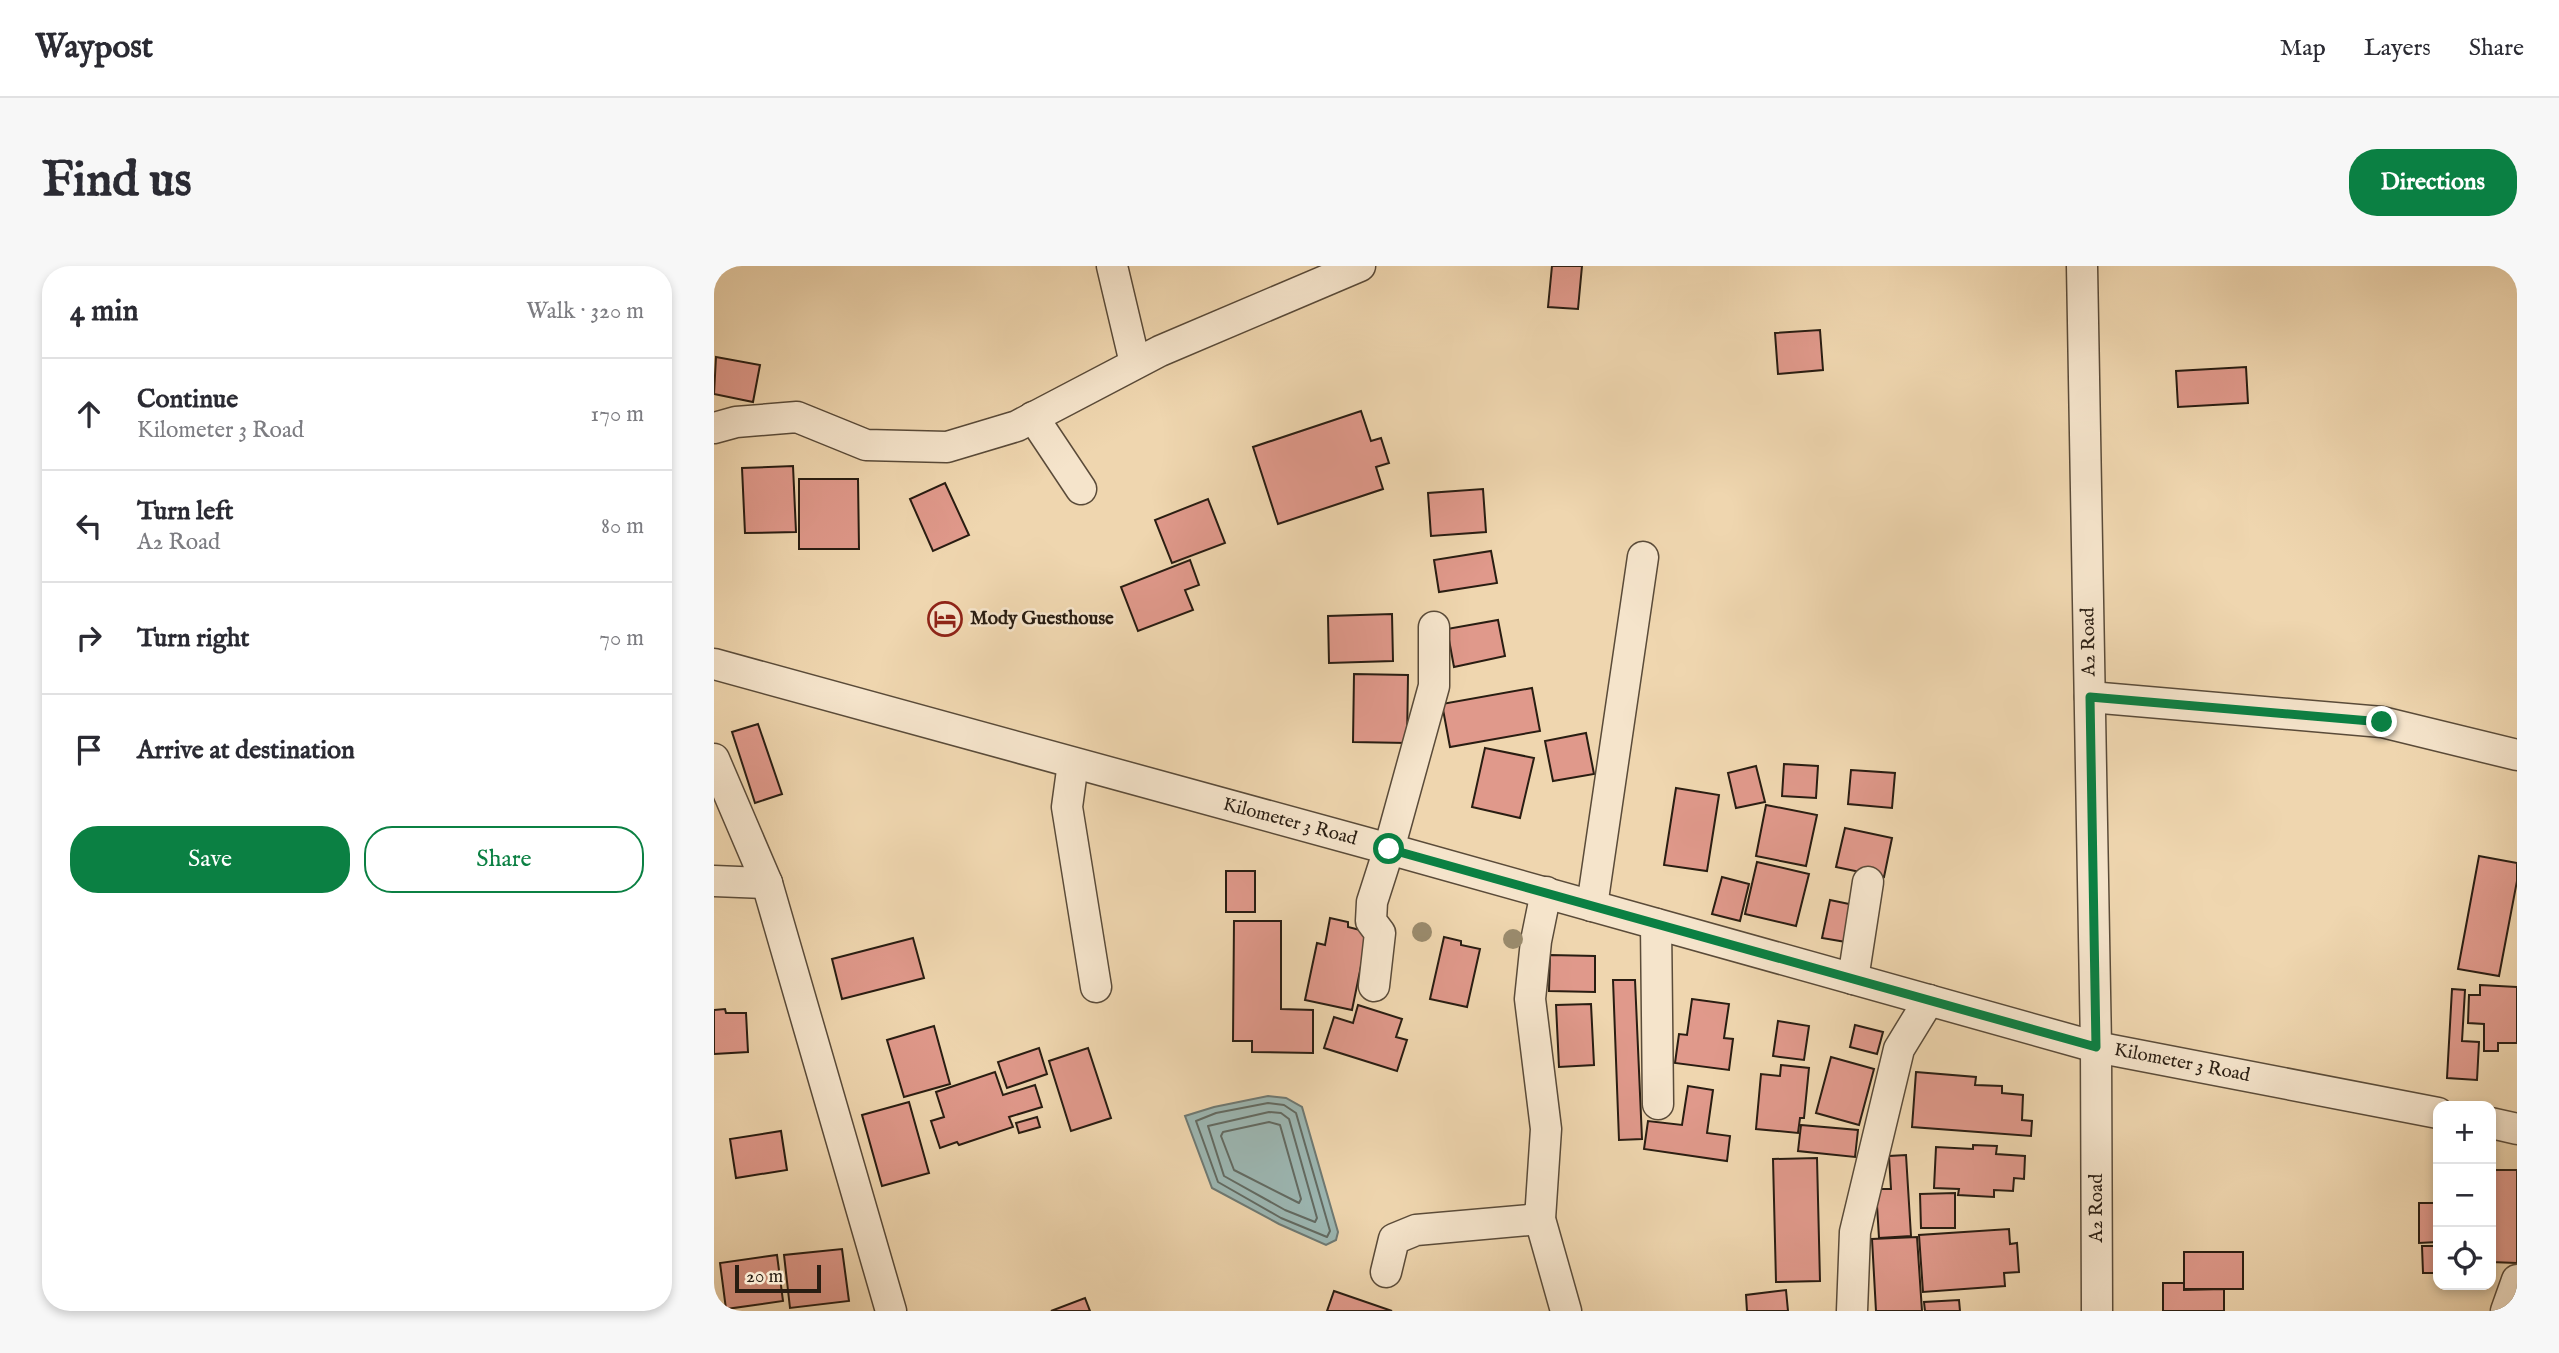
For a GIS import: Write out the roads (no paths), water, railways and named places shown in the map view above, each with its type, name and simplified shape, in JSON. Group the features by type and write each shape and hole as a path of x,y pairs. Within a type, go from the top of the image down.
{"street":[{"path":"1112,266 1135,363"},
{"path":"714,428 736,422 797,417 866,445 947,447 1017,426 1160,351 1360,266"},
{"name":"A2 Road","path":"2082,266 2096,1047 2097,1311"},
{"path":"1033,417 1081,489"},
{"path":"1592,906 1643,557"},
{"path":"1374,986 1380,933 1371,921 1372,902 1434,686 1434,627"},
{"name":"Kilometer 3 Road","path":"714,664 1546,892 2096,1047 2433,1112"},
{"path":"2090,697 2382,722 2517,755"},
{"path":"714,759 766,883 891,1311"},
{"path":"1073,763 1067,807 1096,987"},
{"path":"714,881 766,883"},
{"path":"1853,979 1868,882"},
{"path":"1546,892 1536,942 1530,999 1546,1129 1540,1219 1566,1311"},
{"path":"1656,923 1658,1104"},
{"path":"1852,1311 1855,1232 1899,1049 1929,1000"},
{"path":"2496,1125 2517,1129"},
{"path":"1386,1272 1394,1239 1416,1230 1540,1219"},
{"path":"2506,1311 2517,1280"}],"water":[{"path":"1268,1096 1286,1098 1302,1107 1338,1232 1336,1240 1326,1245 1279,1224 1212,1188 1185,1116"}],"place":[{"name":"Mody Guesthouse","path":"945,619"}]}
